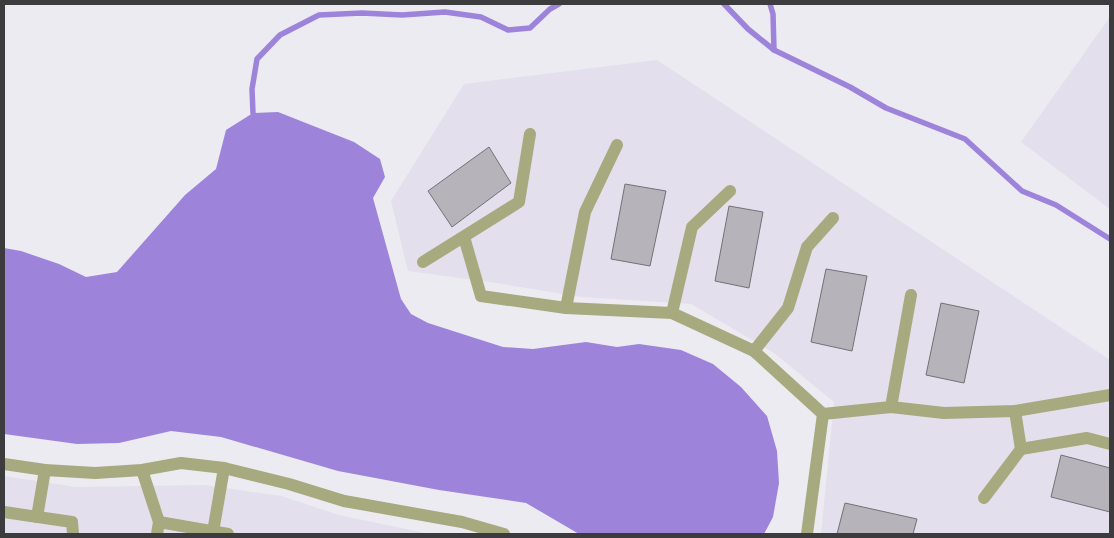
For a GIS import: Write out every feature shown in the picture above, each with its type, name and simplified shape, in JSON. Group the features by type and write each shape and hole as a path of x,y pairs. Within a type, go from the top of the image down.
{"street":[{"path":"423,262 519,202 530,134"},
{"path":"566,308 585,212 617,145"},
{"path":"672,313 692,227 730,191"},
{"path":"754,351 788,308 806,248 833,218"},
{"path":"464,237 481,296 566,308 672,313 754,351 823,414 891,407 944,413 1015,411 1110,395"},
{"path":"891,407 911,295"},
{"path":"984,498 1020,449 1015,411"},
{"path":"807,534 823,414"},
{"path":"1020,449 1087,438 1110,444"},
{"path":"4,464 45,470 96,473 142,470 181,462 224,468 289,484 344,502 461,528 504,534"},
{"path":"213,532 224,468"},
{"path":"37,517 45,470"},
{"path":"142,470 158,528 228,534"},
{"path":"4,512 72,522 73,534"}],"shaded area":[{"path":"1110,17 1110,209 1021,142"},
{"path":"657,60 1110,360 1110,534 821,534 834,402 774,353 691,304 581,297 408,271 391,201 464,84"},
{"path":"278,112 354,142 380,159 385,177 373,198 401,299 411,314 428,323 503,347 533,349 586,342 617,347 639,344 681,350 713,364 741,387 767,416 777,451 779,483 773,517 764,534 579,534 526,503 439,490 338,471 221,437 171,431 119,443 77,444 4,434 4,248 21,251 59,264 86,277 117,272 185,195 216,169 226,130 253,113"},
{"path":"4,476 76,487 205,485 281,496 339,515 430,534 4,534"}],"building":[{"path":"489,147 511,183 452,227 428,191"},
{"path":"625,184 666,191 650,266 611,259"},
{"path":"729,206 763,212 749,288 715,281"},
{"path":"826,269 867,276 852,351 811,342"},
{"path":"941,303 979,311 964,383 926,375"},
{"path":"1061,455 1110,468 1110,512 1051,497"},
{"path":"845,503 917,519 913,534 837,534"}],"waterway":[{"path":"253,113 252,89 257,59 280,35 319,15 362,13 402,15 445,12 481,17 508,30 530,28 550,9 559,4"},
{"path":"724,4 748,29 774,50 850,87 886,108 965,139 1022,191 1056,205 1110,239"},
{"path":"770,4 773,14 774,50"}]}
